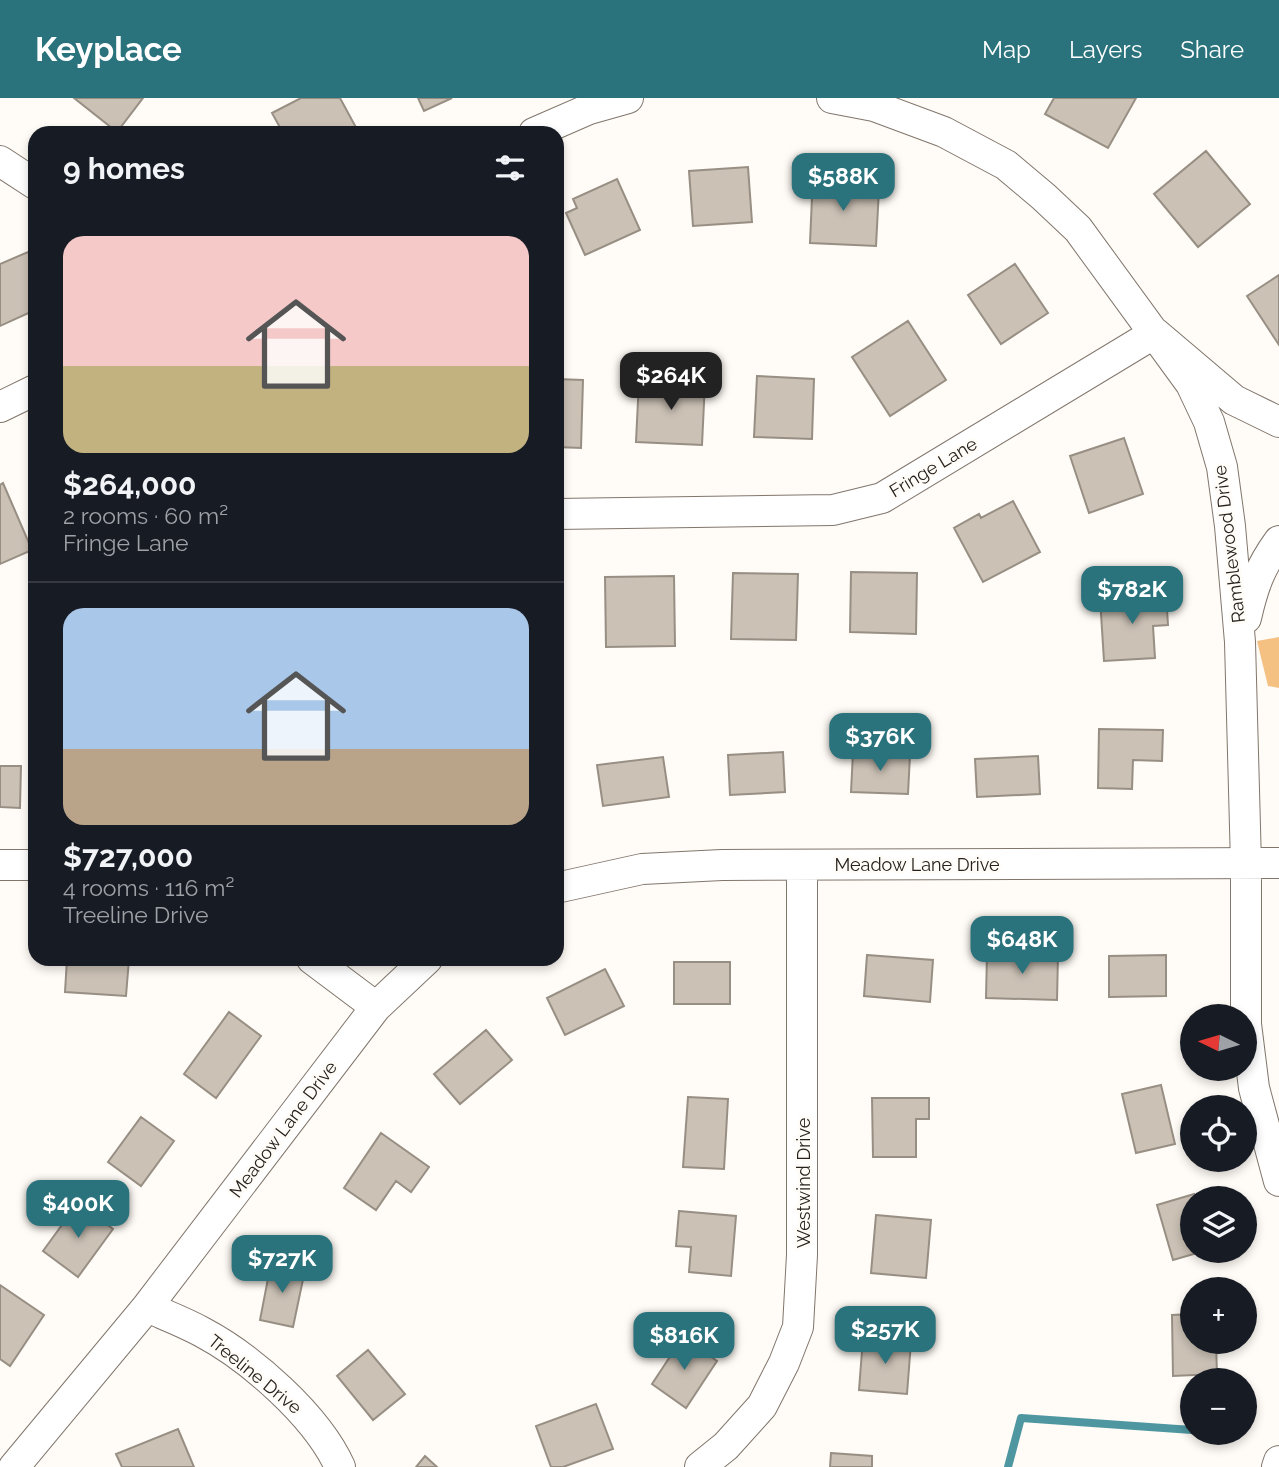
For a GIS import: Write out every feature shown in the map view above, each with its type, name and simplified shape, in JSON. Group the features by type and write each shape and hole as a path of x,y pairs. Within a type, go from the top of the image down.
{"street":[{"path":"549,126 589,108 628,98"},
{"name":"Ramblewood Drive","path":"832,98 874,106 944,132 1006,165 1078,229 1191,384 1209,422 1219,456 1230,526 1240,642 1246,1024 1254,1088 1279,1181"},
{"path":"0,161 28,179"},
{"path":"1155,333 1234,400 1279,422"},
{"name":"Fringe Lane","path":"564,514 833,510 882,498 1155,333"},
{"path":"0,407 28,393"},
{"path":"1240,642 1255,580 1279,541"},
{"name":"Meadow Lane Drive","path":"564,886 642,869 802,864 1279,863"},
{"name":"Westwind Drive","path":"700,1467 726,1446 762,1406 784,1363 798,1327 802,1242 802,864"},
{"path":"0,865 28,865"},
{"path":"321,966 376,1007"},
{"name":"Meadow Lane Drive","path":"14,1467 147,1307 376,1007 419,966"},
{"name":"Treeline Drive","path":"147,1307 203,1332 270,1382 314,1423 340,1467"},
{"path":"1277,1467 1279,1461"}],"shaded area":[{"path":"1279,637 1279,688 1268,686 1257,641"}],"building":[{"path":"74,98 143,98 122,126 109,126"},
{"path":"301,98 340,98 355,126 279,126 272,113"},
{"path":"418,98 452,98 424,111"},
{"path":"1054,98 1136,98 1108,148 1045,114"},
{"path":"1206,151 1250,204 1198,247 1154,194"},
{"path":"748,167 752,222 693,226 689,171"},
{"path":"813,174 845,176 845,187 879,189 876,246 810,243"},
{"path":"617,179 640,230 585,255 566,213 577,208 573,199"},
{"path":"28,252 28,313 0,326 0,264"},
{"path":"1015,264 1048,313 1001,344 968,295"},
{"path":"1279,275 1279,345 1247,296"},
{"path":"908,321 946,380 890,416 852,357"},
{"path":"757,376 814,379 812,439 754,437"},
{"path":"564,379 583,380 581,448 564,447"},
{"path":"639,380 705,382 702,445 636,442"},
{"path":"1124,438 1143,494 1089,513 1070,456"},
{"path":"3,483 28,541 28,552 0,564 0,485"},
{"path":"1013,501 1040,552 983,582 954,528 979,514 981,518"},
{"path":"851,572 917,573 916,634 850,632"},
{"path":"733,573 798,574 796,640 731,639"},
{"path":"674,576 675,646 606,647 605,577"},
{"path":"1166,594 1168,625 1153,626 1155,658 1104,661 1100,598"},
{"path":"1099,729 1163,730 1162,761 1133,760 1132,789 1098,788"},
{"path":"783,752 785,792 730,795 728,755"},
{"path":"853,752 910,755 908,794 851,792"},
{"path":"1038,756 1040,794 977,797 975,759"},
{"path":"663,757 669,797 603,806 597,765"},
{"path":"0,766 21,766 20,808 0,807"},
{"path":"987,953 1058,955 1057,1000 986,998"},
{"path":"867,955 933,960 930,1002 864,996"},
{"path":"1166,955 1166,996 1109,997 1109,956"},
{"path":"674,962 730,962 730,1004 674,1004"},
{"path":"67,966 128,966 126,996 65,992"},
{"path":"605,969 624,1006 565,1035 547,998"},
{"path":"229,1012 261,1036 216,1098 184,1074"},
{"path":"486,1030 512,1060 460,1104 434,1074"},
{"path":"1161,1085 1175,1144 1136,1153 1122,1094"},
{"path":"688,1097 728,1099 724,1169 683,1167"},
{"path":"872,1098 929,1098 929,1119 916,1119 916,1157 873,1157"},
{"path":"141,1117 174,1141 141,1186 108,1162"},
{"path":"381,1133 429,1167 411,1192 396,1181 376,1210 344,1188"},
{"path":"1180,1198 1180,1258 1173,1260 1157,1205"},
{"path":"78,1203 113,1229 78,1277 43,1251"},
{"path":"679,1211 736,1216 731,1276 689,1272 691,1247 676,1246"},
{"path":"876,1215 931,1220 926,1278 871,1273"},
{"path":"271,1263 305,1270 293,1327 260,1320"},
{"path":"0,1285 44,1315 10,1366 0,1359"},
{"path":"1172,1315 1180,1315 1180,1354 1216,1354 1217,1368 1180,1368 1180,1376 1173,1376"},
{"path":"683,1337 717,1361 686,1408 652,1384"},
{"path":"863,1338 911,1342 907,1394 859,1390"},
{"path":"368,1350 405,1394 373,1420 337,1376"},
{"path":"596,1404 613,1449 563,1467 551,1467 536,1426"},
{"path":"178,1429 194,1467 122,1467 116,1454"},
{"path":"831,1453 872,1456 872,1467 830,1467"},
{"path":"425,1456 437,1467 416,1467"}],"waterway":[{"path":"1008,1467 1021,1418 1180,1429"}]}
